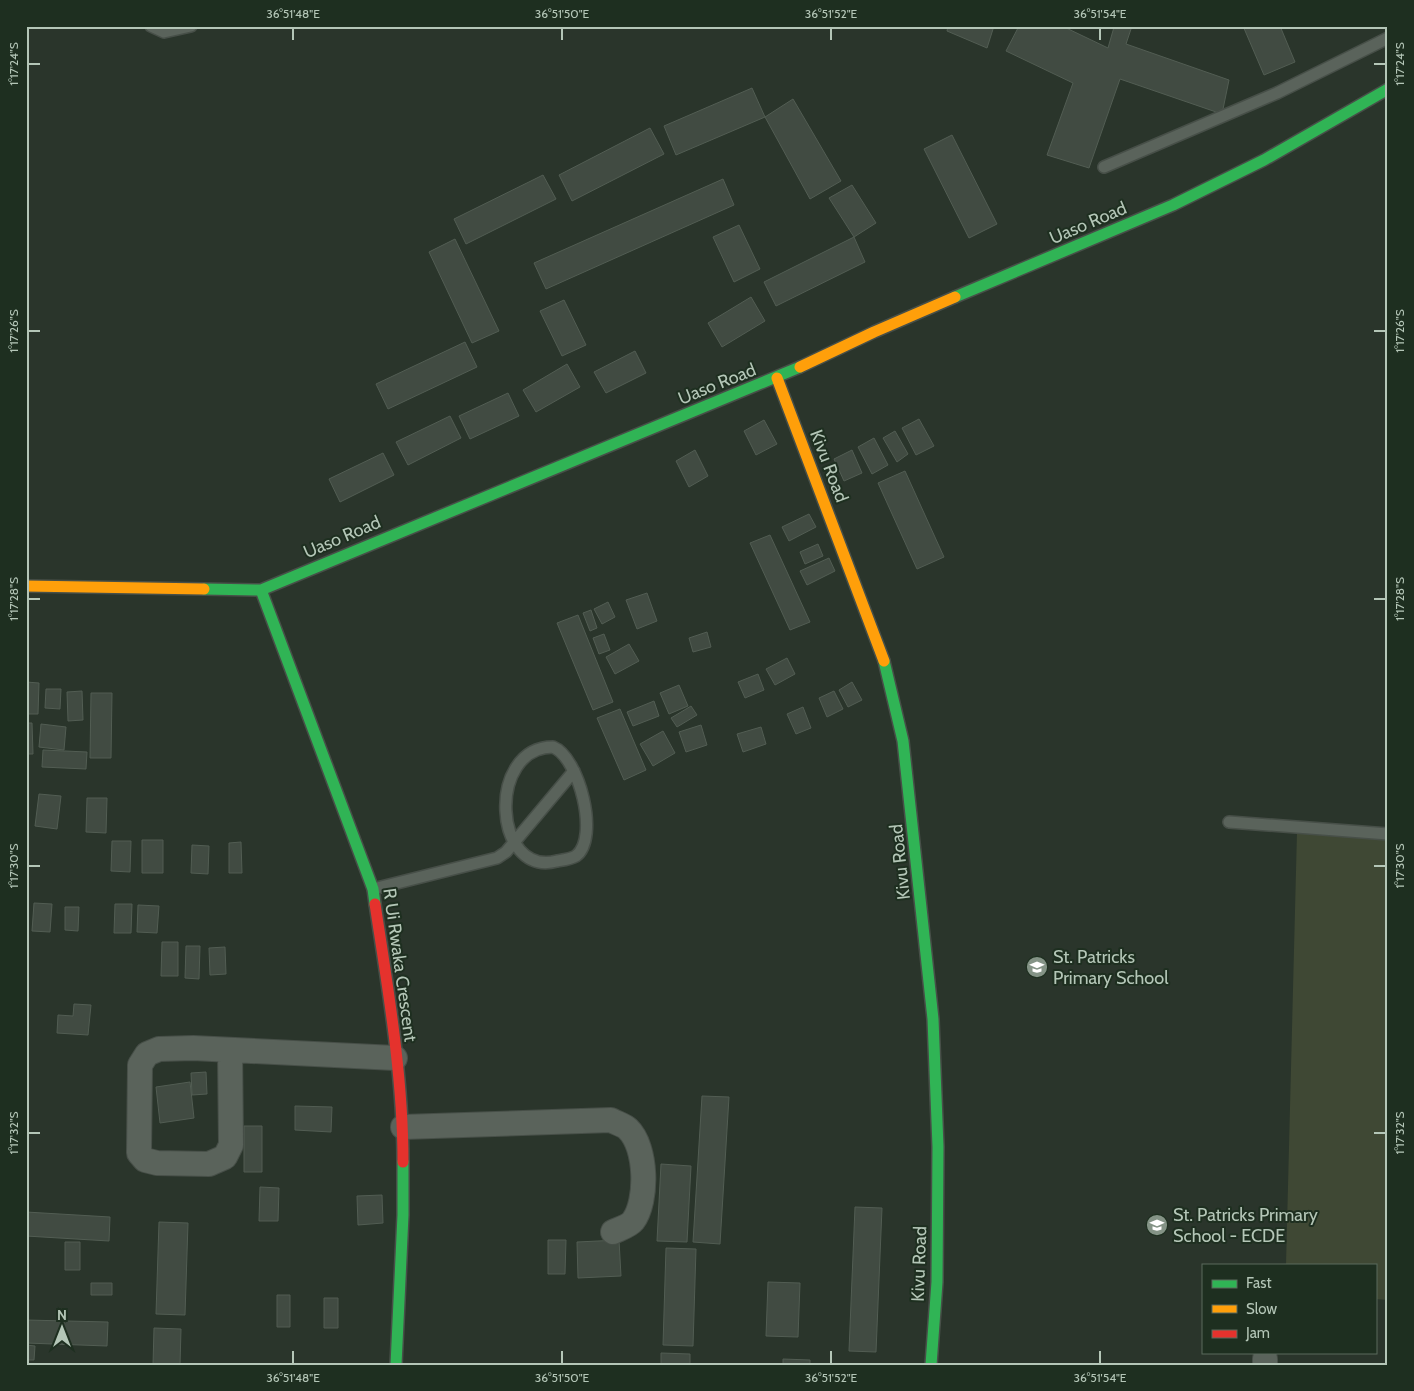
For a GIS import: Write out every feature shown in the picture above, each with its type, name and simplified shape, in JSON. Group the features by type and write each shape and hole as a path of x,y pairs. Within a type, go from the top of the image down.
{"street":[{"name":"Uaso Road","path":"26,586 261,590 777,378 874,332 1173,206 1264,160 1388,89"},
{"name":"Kivu Road","path":"777,378 883,657 902,741 914,829 934,1029 938,1147 937,1282 931,1365"},
{"name":"R Ui Rwaka Crescent","path":"261,590 373,889 403,1127 403,1215 396,1365"},
{"path":"230,1050 231,1145 225,1157 209,1164 157,1163 146,1160 139,1153 137,1133 140,1065 147,1054 158,1049 230,1050 395,1058"},
{"path":"403,1127 611,1120 628,1130 642,1152 643,1175 641,1203 632,1221 613,1232"}],"lane":[{"path":"151,26 164,32 191,26"},
{"path":"1104,168 1277,93 1388,38"},
{"path":"553,747 564,753 574,771 582,790 584,801 583,848 575,857 548,864 526,858 513,844 507,803 510,777 518,762 538,748 553,747"},
{"path":"373,889 487,861 506,852 574,771"},
{"path":"1228,822 1388,834"}],"green space":[{"path":"1297,832 1388,832 1388,1300 1376,1299 1376,1264 1286,1264"}],"building":[{"path":"948,26 994,26 987,48 947,31"},
{"path":"1019,26 1062,26 1108,48 1114,27 1111,26 1132,26 1126,44 1229,80 1222,114 1120,79 1089,168 1047,155 1073,83 1006,51"},
{"path":"1243,26 1280,26 1295,62 1264,75"},
{"path":"752,88 765,117 676,155 664,126"},
{"path":"793,99 841,181 810,199 765,117"},
{"path":"650,128 664,154 572,201 559,175"},
{"path":"952,135 997,224 969,238 924,149"},
{"path":"543,175 556,199 466,244 454,219"},
{"path":"723,179 734,205 546,289 534,263"},
{"path":"852,185 876,223 854,237 829,198"},
{"path":"739,225 760,269 734,282 713,237"},
{"path":"854,237 865,262 776,306 764,282"},
{"path":"455,239 499,331 472,343 429,252"},
{"path":"751,297 765,321 722,347 708,323"},
{"path":"564,300 586,345 562,356 540,311"},
{"path":"465,342 477,367 388,409 376,384"},
{"path":"635,351 646,373 606,393 594,372"},
{"path":"567,364 580,387 536,412 523,390"},
{"path":"508,393 519,416 470,439 459,416"},
{"path":"450,416 461,438 408,465 396,442"},
{"path":"919,419 934,446 916,455 902,428"},
{"path":"764,420 777,444 756,455 744,431"},
{"path":"895,431 908,454 897,462 883,438"},
{"path":"874,438 888,465 872,474 858,447"},
{"path":"695,450 708,476 689,487 676,461"},
{"path":"852,450 862,473 844,481 834,459"},
{"path":"383,453 394,475 340,502 329,479"},
{"path":"905,471 944,557 917,569 878,483"},
{"path":"809,514 816,527 789,541 782,527"},
{"path":"770,535 810,622 790,630 750,543"},
{"path":"818,544 823,556 805,564 800,552"},
{"path":"829,558 835,571 807,585 800,571"},
{"path":"647,593 657,621 637,629 626,600"},
{"path":"608,602 615,617 602,624 594,609"},
{"path":"591,610 597,628 590,631 583,613"},
{"path":"578,615 613,702 593,710 557,623"},
{"path":"707,632 711,647 693,652 689,638"},
{"path":"604,634 610,650 599,654 593,638"},
{"path":"629,644 639,661 615,674 606,657"},
{"path":"787,658 795,674 775,685 766,669"},
{"path":"758,674 764,690 745,698 738,682"},
{"path":"26,682 39,683 38,714 26,714"},
{"path":"852,682 862,700 848,707 839,690"},
{"path":"679,685 688,706 669,714 660,693"},
{"path":"46,689 61,689 60,709 45,708"},
{"path":"82,691 83,720 68,721 67,692"},
{"path":"834,691 843,709 827,717 819,698"},
{"path":"91,693 112,693 111,758 90,758"},
{"path":"654,701 659,716 633,726 627,712"},
{"path":"691,706 697,715 677,727 671,718"},
{"path":"803,707 811,728 796,734 787,714"},
{"path":"620,709 646,770 624,780 597,718"},
{"path":"26,723 32,723 33,754 26,754"},
{"path":"41,724 66,727 64,750 39,747"},
{"path":"701,725 707,745 686,752 679,732"},
{"path":"761,727 766,744 743,752 737,734"},
{"path":"663,731 675,753 653,766 640,744"},
{"path":"43,750 87,752 86,769 42,767"},
{"path":"39,794 61,796 57,829 35,826"},
{"path":"87,798 107,798 106,833 86,832"},
{"path":"142,840 163,840 163,873 142,873"},
{"path":"112,841 131,841 130,872 111,871"},
{"path":"241,842 242,873 229,873 229,843"},
{"path":"192,845 209,846 208,874 191,873"},
{"path":"34,903 52,904 50,932 32,931"},
{"path":"115,904 132,904 131,933 114,933"},
{"path":"138,905 159,906 157,933 137,932"},
{"path":"65,907 79,907 78,931 65,930"},
{"path":"162,942 178,942 178,976 161,976"},
{"path":"186,946 200,946 199,979 185,978"},
{"path":"225,947 226,974 210,975 209,948"},
{"path":"74,1004 91,1005 88,1035 57,1033 58,1015 73,1016"},
{"path":"206,1072 207,1094 192,1095 191,1073"},
{"path":"190,1082 194,1118 160,1123 156,1087"},
{"path":"702,1096 729,1097 720,1244 693,1242"},
{"path":"295,1106 332,1107 331,1132 295,1130"},
{"path":"244,1126 262,1126 262,1172 244,1172"},
{"path":"661,1164 691,1166 687,1242 657,1241"},
{"path":"260,1187 279,1188 278,1221 259,1221"},
{"path":"382,1195 383,1223 358,1225 357,1196"},
{"path":"855,1207 882,1208 876,1352 849,1351"},
{"path":"26,1212 110,1217 109,1241 26,1236"},
{"path":"159,1222 188,1223 185,1315 156,1314"},
{"path":"548,1240 566,1240 565,1274 548,1274"},
{"path":"619,1240 621,1276 578,1278 577,1242"},
{"path":"65,1242 80,1242 80,1270 65,1270"},
{"path":"666,1248 696,1249 693,1346 663,1345"},
{"path":"768,1282 800,1283 798,1337 766,1336"},
{"path":"91,1283 112,1283 112,1295 91,1295"},
{"path":"277,1295 290,1295 290,1327 277,1327"},
{"path":"324,1298 338,1298 338,1328 324,1328"},
{"path":"26,1320 108,1322 107,1346 26,1343"},
{"path":"154,1328 181,1329 180,1365 153,1365"},
{"path":"26,1345 35,1346 34,1360 26,1360"},
{"path":"661,1353 690,1354 690,1365 661,1365"},
{"path":"783,1359 810,1360 810,1365 783,1365"}],"traffic: fast":[{"path":"955,297 1173,205 1264,160 1388,89"},
{"path":"204,589 261,590 800,367"},
{"path":"261,590 373,889 375,904"},
{"path":"884,661 903,741 933,1019 938,1147 937,1282 931,1365"},
{"path":"396,1365 403,1215 403,1162"}],"traffic: slow":[{"path":"800,367 955,297"},
{"path":"777,378 884,661"},
{"path":"26,586 204,589"}],"traffic: jam":[{"path":"375,904 398,1065 403,1162"}],"place":[{"name":"St. Patricks Primary School","path":"1037,967"},
{"name":"St. Patricks Primary School - ECDE","path":"1157,1225"}]}
